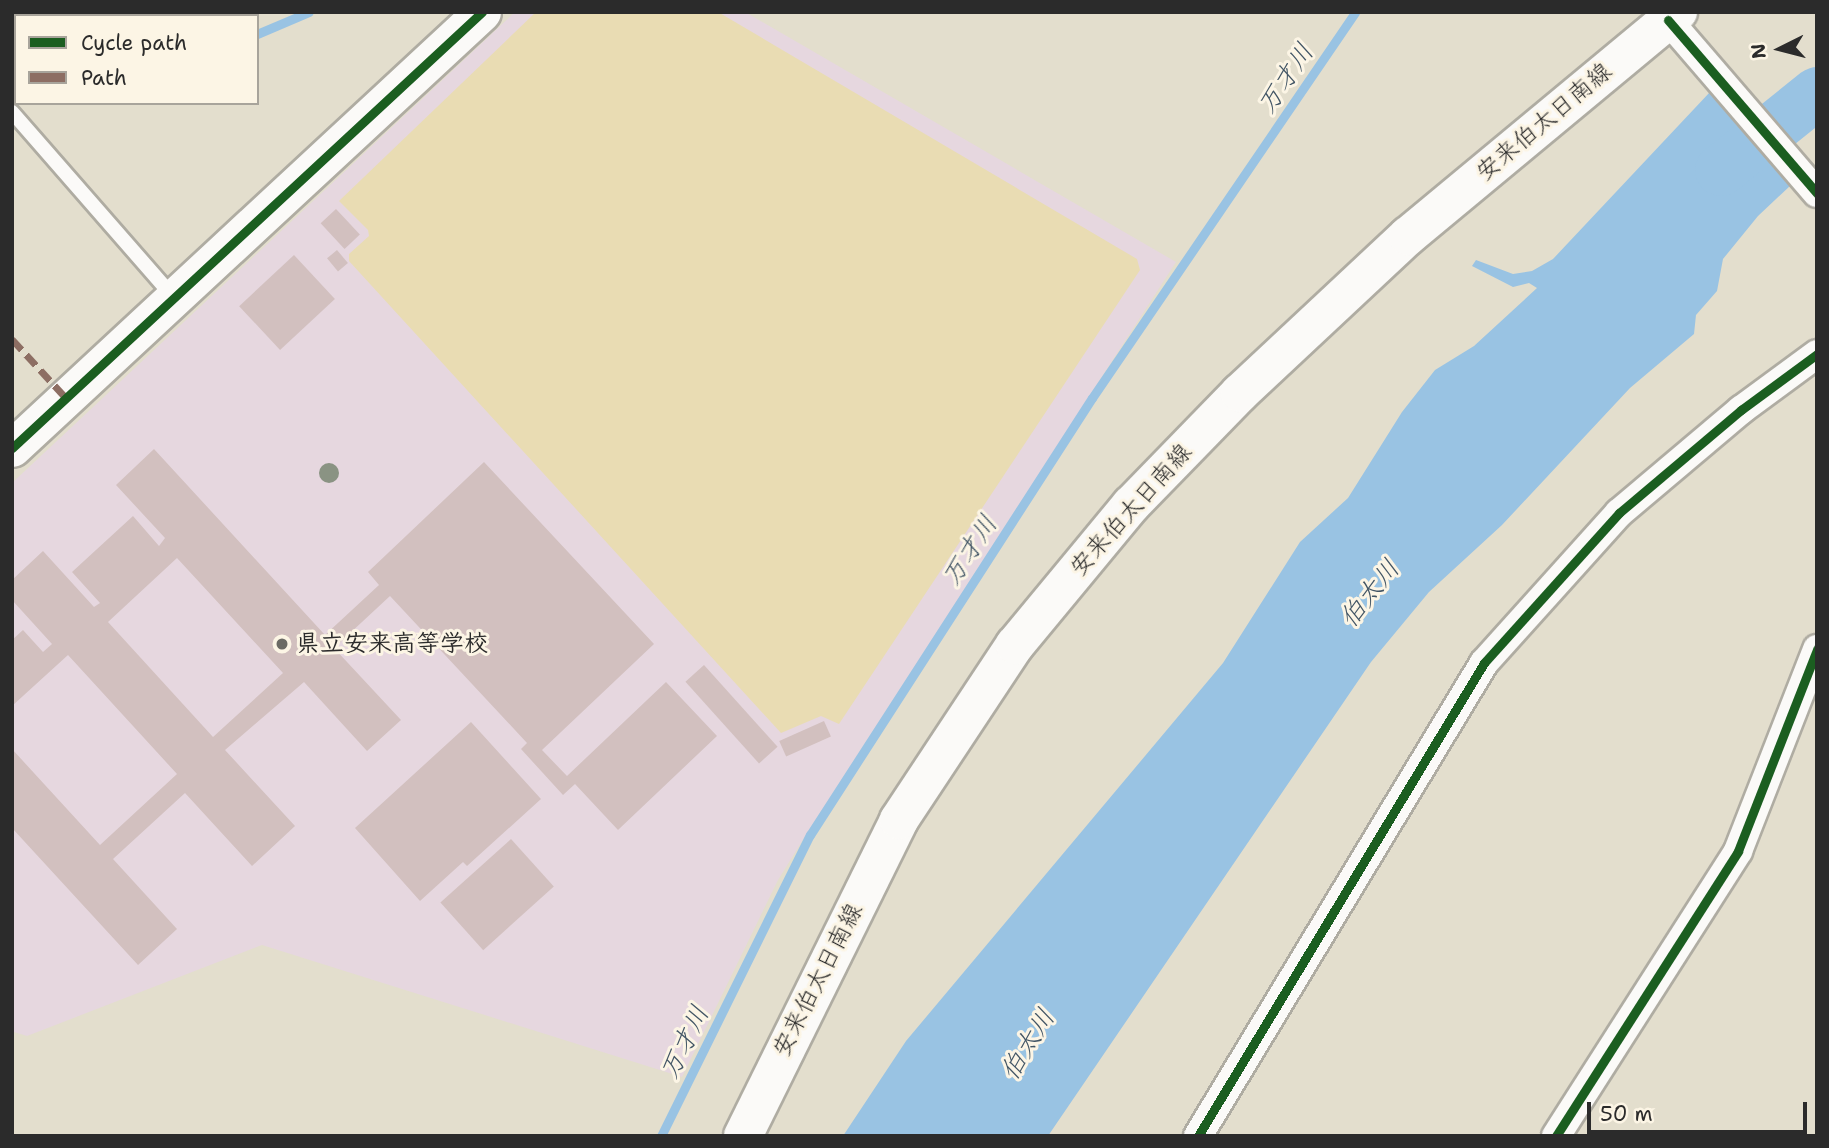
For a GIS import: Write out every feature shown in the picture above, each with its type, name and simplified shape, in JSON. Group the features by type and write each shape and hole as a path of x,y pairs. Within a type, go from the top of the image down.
{"main road":[{"name":"安来伯太日南線","path":"743,1136 899,820 1014,645 1131,505 1240,393 1408,236 1677,24"}],"street":[{"path":"12,448 482,12"},
{"path":"1677,24 1817,193"},
{"path":"1198,1136 1483,663 1619,513 1741,410 1817,354"},
{"path":"1556,1136 1738,851 1817,649"}],"lane":[{"path":"12,112 175,299"}],"shaded area":[{"path":"515,12 745,12 1176,262 778,880 682,1077 262,945 27,1036 14,1032 12,483"}],"sand":[{"path":"536,12 718,12 1137,259 1140,270 839,724 821,716 781,733 349,261 349,254 369,236 368,230 339,201"}],"water":[{"path":"1710,92 1791,185 1758,216 1723,259 1717,291 1696,315 1694,334 1630,388 1502,525 1429,592 1371,662 1048,1136 843,1136 906,1041 1223,663 1300,542 1348,498 1402,412 1435,370 1474,346 1537,288 1529,283 1513,287 1472,266 1476,260 1513,274 1532,271 1553,259"}],"building":[{"path":"336,209 360,235 345,249 321,223"},
{"path":"337,250 348,263 338,271 327,258"},
{"path":"294,255 335,299 280,350 239,306"},
{"path":"154,449 325,635 379,585 368,572 484,462 654,644 542,750 567,776 666,682 717,736 618,830 575,784 563,795 521,749 527,743 390,596 334,648 401,720 367,751 304,682 225,750 295,826 252,866 185,793 113,859 177,929 138,965 12,828 12,749 100,845 177,774 68,655 12,706 12,640 23,630 43,652 52,644 12,600 12,580 43,551 94,607 100,603 72,572 133,516 159,546 165,538 116,485","holes":["177,558 283,673 213,737 108,622"]},
{"path":"704,665 778,747 759,763 685,682"},
{"path":"824,721 831,737 786,756 779,741"},
{"path":"471,722 541,799 467,866 463,862 420,901 355,828"},
{"path":"511,839 554,887 483,950 440,903"}],"waterway":[{"path":"259,33 309,12"},
{"name":"万才川","path":"661,1136 810,835 1092,398 1355,12"},
{"name":"伯太川","path":"1721,170 1817,93"}],"marked path":[{"path":"12,339 67,399"}],"cycle path":[{"path":"12,448 482,12"},
{"path":"1668,20 1817,193"},
{"path":"1198,1136 1484,663 1619,513 1741,410 1817,354"},
{"path":"1556,1136 1738,851 1817,649"}],"place":[{"name":"県立安来高等学校","path":"282,644"}]}
